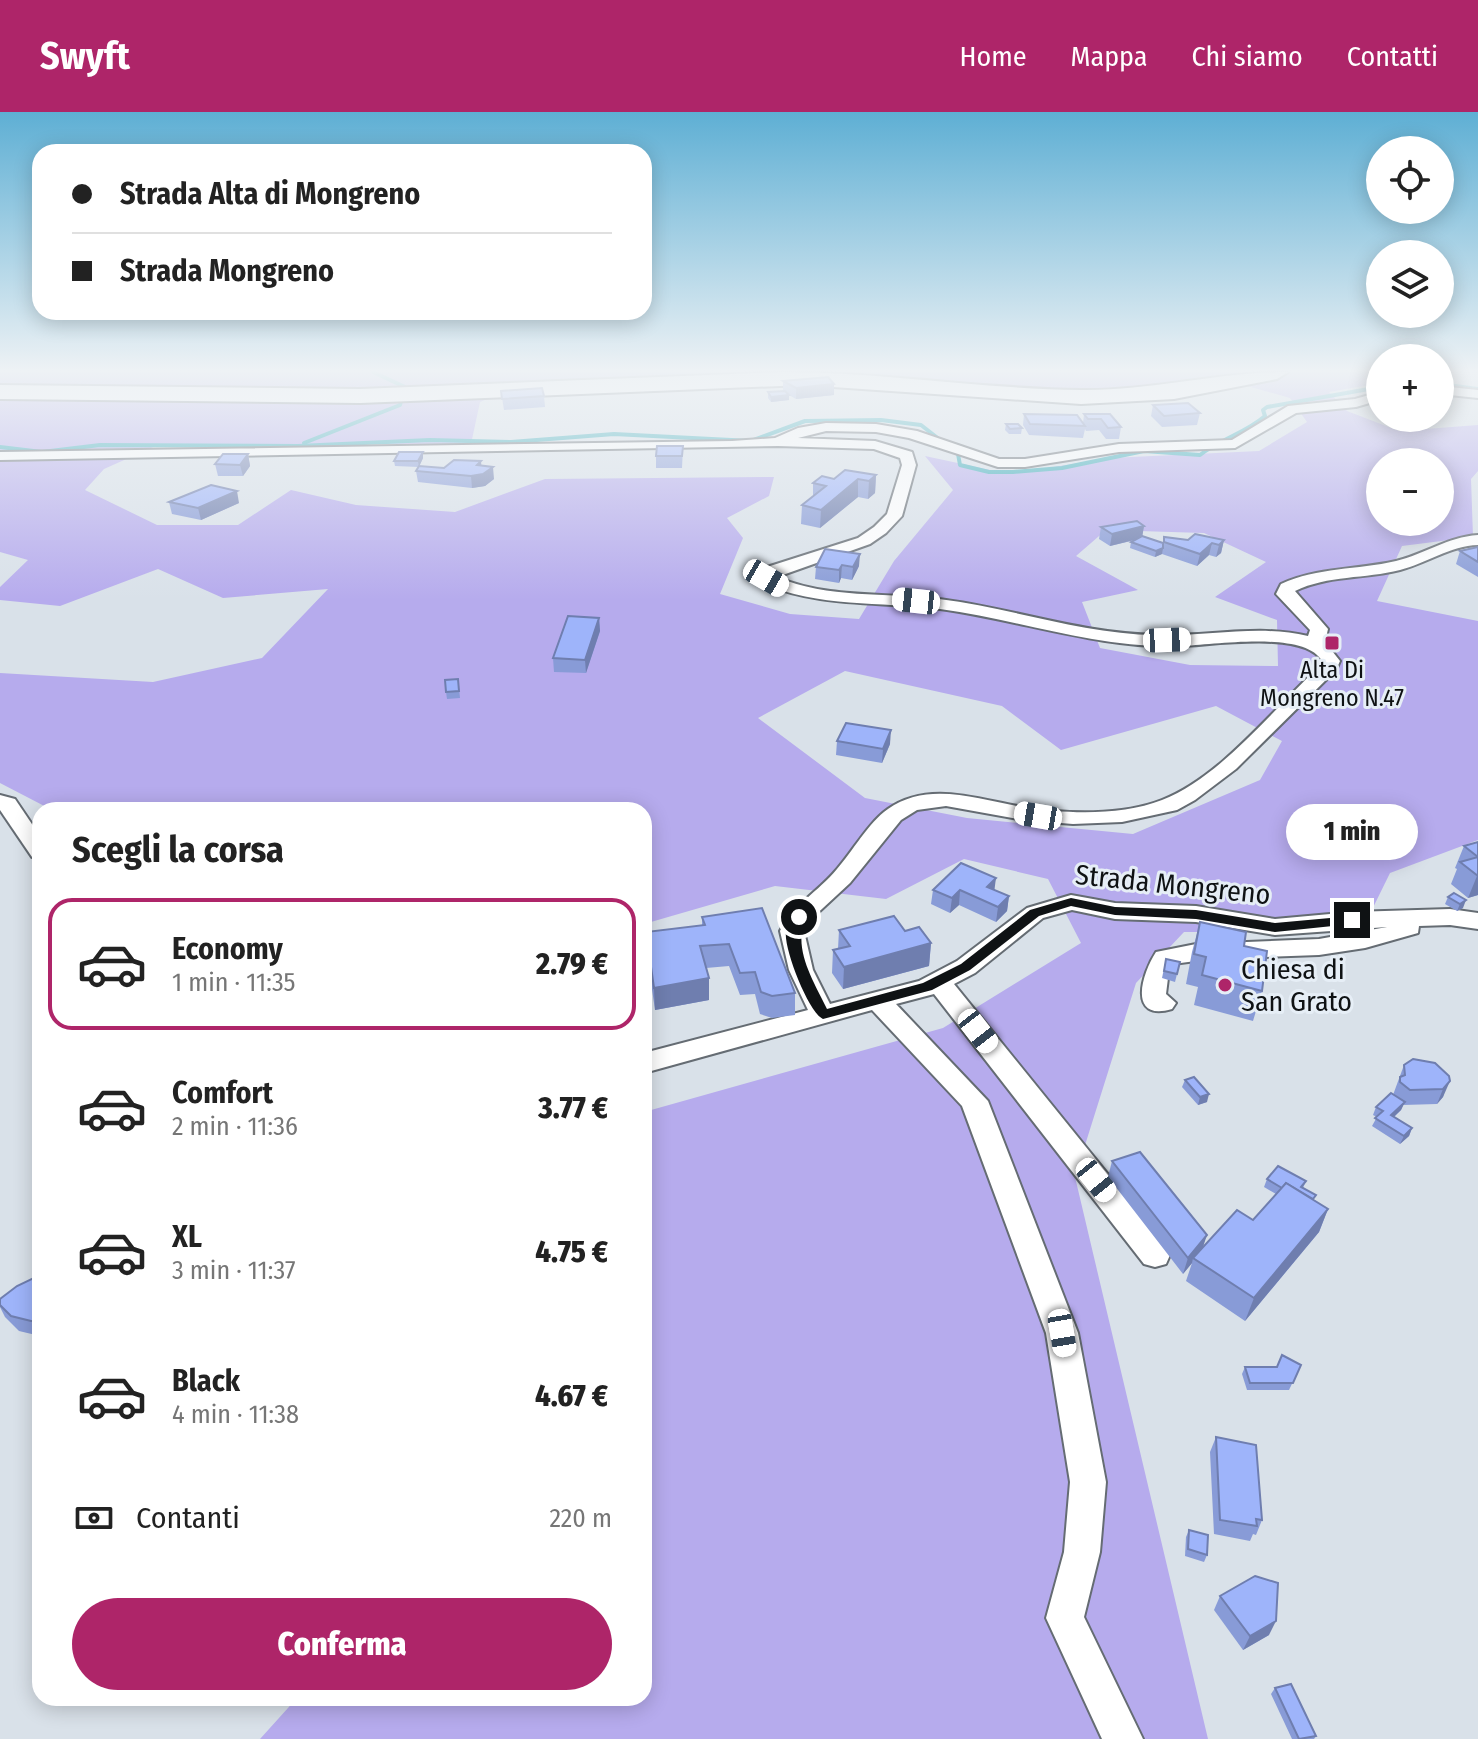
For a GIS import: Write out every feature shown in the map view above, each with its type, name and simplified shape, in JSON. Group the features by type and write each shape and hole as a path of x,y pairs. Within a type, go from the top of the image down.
{"street":[{"path":"0,456 599,448"},
{"path":"823,1015 801,970 792,931 799,917 842,878 902,808 930,800 952,800 1038,816 1076,817 1116,816 1170,805 1206,783 1327,670 1331,661 1315,644 1288,638 1139,641 939,604 814,593 780,586 766,578 773,571 864,541 894,516 909,465 907,455 884,448"},
{"path":"956,448 998,463 1011,464 1121,448"},
{"path":"1315,644 1319,629 1285,594 1287,588 1327,576 1406,564 1455,540 1478,540"},
{"path":"0,801 7,804 32,840"},
{"name":"Strada Mongreno","path":"652,1061 927,987 966,967 1035,913 1071,902 1115,911 1196,914 1275,927 1352,920 1447,922"},
{"path":"1447,922 1478,923"},
{"name":"Strada Mongreno","path":"1163,1003 1153,998 1157,970 1165,958 1195,950 1289,950 1368,939 1447,922"},
{"path":"938,981 1155,1255"},
{"path":"877,1000 974,1101 1062,1333 1088,1482 1082,1552 1065,1618 1123,1739"}],"shaded area":[{"path":"0,448 151,448 104,469 85,490 157,525 238,525 291,490 356,505 455,512 545,479 774,477 769,496 727,518 743,538 720,594 790,614 859,619 894,561 953,490 925,456 1009,474 1110,458 1259,451 1264,448 1478,448 1478,471 1471,479 1473,537 1402,546 1377,601 1478,621 1478,840 1390,873 1361,932 1184,932 1136,983 1075,1177 1208,1739 260,1739 290,1706 652,1706 652,1110 943,1028 1081,943 1048,879 964,859 886,899 775,886 652,922 652,802 37,802 0,783 0,673 153,682 262,658 328,589 223,598 158,569 60,606 0,600 0,587 28,560 0,552","holes":["1106,530 1204,533 1266,562 1215,597 1277,620 1278,666 1190,665 1100,648 1082,602 1138,590 1076,556","845,671 1002,706 1061,750 1216,706 1282,741 1260,780 1133,834 967,818 865,798 758,718"]}],"building":[{"path":"657,448 683,448 682,456 656,456"},
{"path":"399,452 423,452 418,461 394,461"},
{"path":"223,454 248,454 240,465 215,464"},
{"path":"454,460 481,461 477,465 493,467 483,474 471,476 416,471 419,466 444,468"},
{"path":"845,470 876,475 869,481 858,479 821,510 802,505 826,486 813,483 822,476 834,479"},
{"path":"211,485 237,491 198,508 169,502"},
{"path":"1137,521 1144,526 1112,534 1101,527"},
{"path":"1195,534 1224,540 1219,545 1212,543 1200,554 1164,542 1164,537 1188,540"},
{"path":"1142,536 1163,543 1163,548 1156,551 1131,542"},
{"path":"1478,547 1478,562 1460,551"},
{"path":"825,549 860,554 853,567 842,565 839,570 816,567"},
{"path":"568,616 599,618 585,660 553,658"},
{"path":"458,679 459,691 446,692 445,680"},
{"path":"846,723 891,730 883,749 837,741"},
{"path":"1478,842 1478,857 1464,846"},
{"path":"1478,857 1478,876 1460,862"},
{"path":"961,863 996,878 987,887 1009,896 998,907 960,890 952,898 933,890"},
{"path":"1454,893 1466,900 1460,904 1448,897"},
{"path":"762,908 795,993 772,996 761,992 755,972 740,973 729,944 700,946 709,978 654,988 652,931 705,925 702,917"},
{"path":"894,916 905,931 919,927 931,943 844,967 833,950 850,946 839,930"},
{"path":"1200,922 1246,932 1244,946 1267,951 1262,991 1202,975 1206,957 1194,954"},
{"path":"1166,959 1180,962 1177,974 1164,971"},
{"path":"1413,1059 1435,1063 1449,1076 1450,1081 1443,1089 1410,1090 1400,1082 1400,1077 1405,1075 1404,1065"},
{"path":"1194,1077 1209,1094 1200,1097 1185,1080"},
{"path":"1391,1093 1405,1102 1391,1115 1412,1128 1404,1136 1375,1118 1383,1111 1376,1107"},
{"path":"1140,1152 1207,1235 1188,1258 1112,1161"},
{"path":"1278,1166 1306,1181 1301,1187 1316,1195 1313,1199 1286,1183 1282,1188 1267,1179"},
{"path":"1286,1183 1328,1209 1254,1298 1193,1258 1237,1210 1253,1220"},
{"path":"32,1279 32,1321 11,1316 0,1305 0,1299"},
{"path":"1282,1355 1301,1365 1293,1383 1250,1383 1245,1367 1277,1367"},
{"path":"1216,1437 1256,1445 1262,1520 1256,1519 1257,1526 1220,1520"},
{"path":"1189,1530 1208,1535 1207,1555 1188,1549"},
{"path":"1255,1576 1278,1583 1276,1621 1250,1636 1220,1596"},
{"path":"1291,1684 1316,1736 1299,1739 1275,1688"}],"waterway":[{"path":"8,448 42,452 76,448"},
{"path":"950,448 958,454 960,465 989,472 1062,468 1144,451 1200,455 1211,448"}],"place":[{"name":"Alta Di Mongreno N.47","path":"1332,643"},
{"name":"Chiesa di San Grato","path":"1225,985"}],"route":[{"path":"799,917 792,931 795,948 801,970 823,1015 927,987 966,967 1035,913 1071,902 1115,911 1196,914 1275,927 1352,920"}]}
